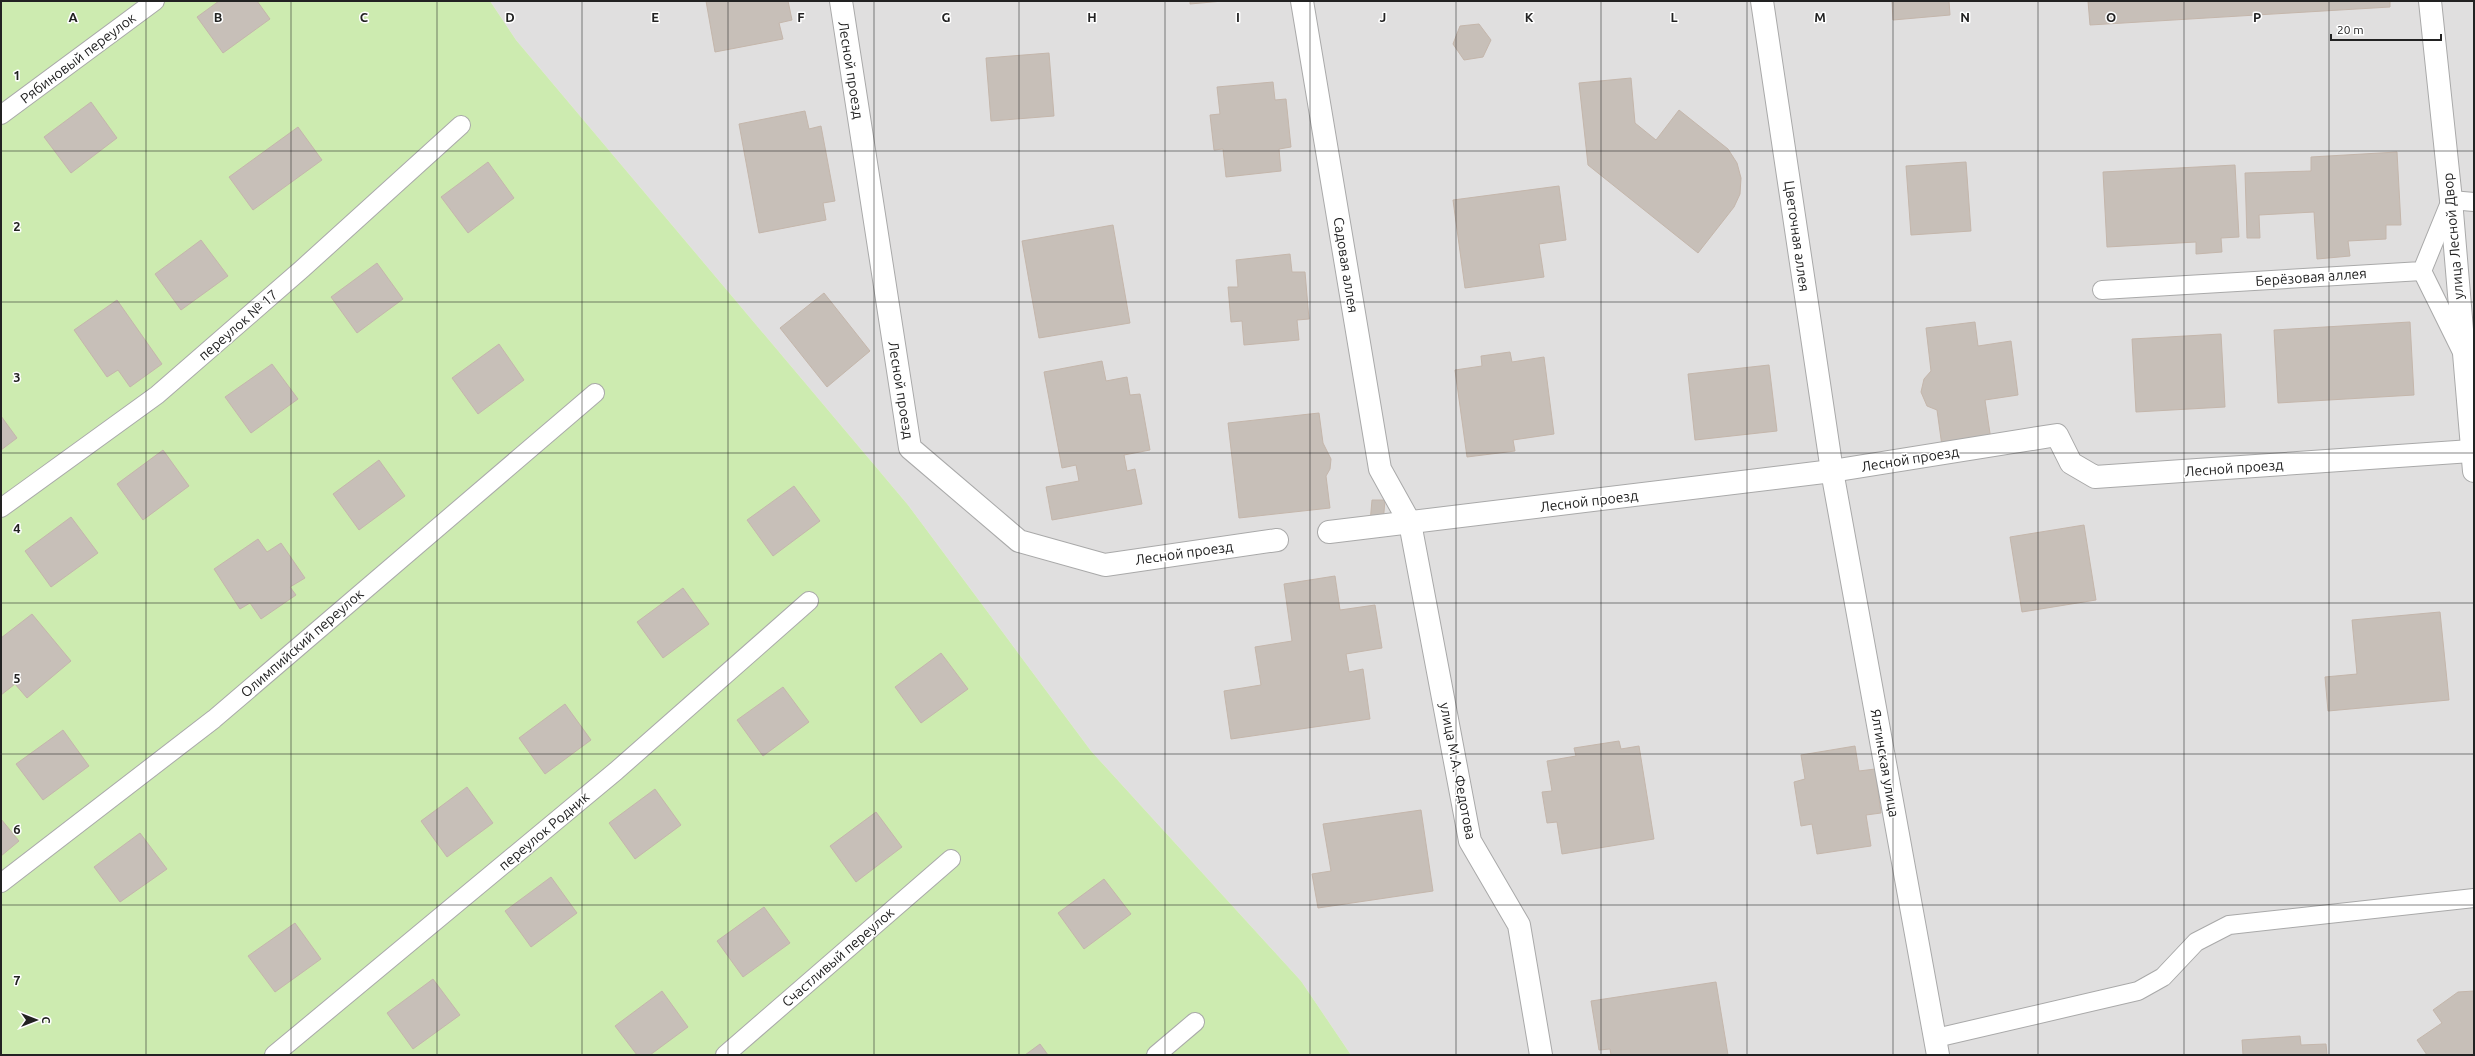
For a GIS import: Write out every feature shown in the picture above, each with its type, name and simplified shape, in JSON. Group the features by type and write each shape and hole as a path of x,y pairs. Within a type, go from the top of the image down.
{"street":[{"name":"Лесной проезд","path":"841,1 910,448 1019,541 1106,565 1277,540"},
{"name":"Садовая аллея","path":"1302,1 1380,469 1410,523"},
{"name":"Цветочная аллея","path":"1762,1 1832,471"},
{"name":"улица Лесной Двор","path":"2430,1 2469,352 2473,461"},
{"name":"Лесной проезд","path":"1329,532 1832,471 2057,435 2071,463 2095,477 2473,461"},
{"name":"Ялтинская улица","path":"1832,471 1937,1047"},
{"name":"улица М.А. Федотова","path":"1410,523 1470,841 1519,925 1541,1055"}],"lane":[{"name":"Рябиновый переулок","path":"1,115 155,1"},
{"name":"переулок № 17","path":"1,508 157,395 302,269 461,125"},
{"path":"2469,352 2422,271 2451,200 2474,202"},
{"name":"Берёзовая аллея","path":"2102,290 2422,271"},
{"name":"Олимпийский переулок","path":"1,883 214,719 595,393"},
{"name":"переулок Родник","path":"274,1055 616,771 809,601"},
{"name":"Счастливый переулок","path":"725,1055 951,859"},
{"path":"1937,1047 2138,991 2163,977 2196,942 2229,925 2474,898"},
{"path":"1156,1055 1195,1022"}],"shaded area":[{"path":"490,1 2474,1 2474,1055 1351,1055 1301,981 1091,751 908,505 516,40"}],"green space":[{"path":"1,1 490,1 516,40 908,505 1091,751 1301,981 1351,1055 1,1055"}],"building":[{"path":"219,1 257,1 270,19 223,53 197,17"},
{"path":"706,1 788,1 792,20 779,23 783,39 715,52"},
{"path":"1190,1 1223,1 1190,4"},
{"path":"1892,1 1949,1 1950,15 1893,20"},
{"path":"2088,1 2390,1 2390,7 2090,25"},
{"path":"1479,24 1491,40 1483,57 1464,60 1453,44 1460,26"},
{"path":"1049,53 1054,116 991,121 986,58"},
{"path":"1631,78 1635,123 1656,140 1679,110 1728,149 1737,163 1741,178 1740,194 1734,207 1698,253 1588,165 1579,83"},
{"path":"1273,82 1275,100 1286,99 1291,147 1279,149 1281,171 1226,177 1223,149 1214,150 1210,115 1220,114 1217,87"},
{"path":"91,102 117,138 71,173 44,137"},
{"path":"805,111 809,129 821,126 835,201 823,203 826,220 759,233 739,124"},
{"path":"298,127 322,160 253,210 229,177"},
{"path":"2397,152 2401,225 2386,225 2386,239 2348,241 2350,256 2317,259 2314,212 2259,215 2260,238 2247,238 2245,173 2311,171 2311,157"},
{"path":"488,162 514,198 468,233 441,197"},
{"path":"1966,162 1971,231 1911,235 1906,166"},
{"path":"2235,165 2239,237 2221,238 2222,252 2196,254 2196,242 2107,247 2103,172"},
{"path":"1559,186 1566,240 1539,244 1544,277 1465,288 1453,200"},
{"path":"1113,225 1130,323 1039,338 1022,241"},
{"path":"201,240 228,276 181,310 155,274"},
{"path":"1290,254 1292,272 1305,272 1309,319 1297,320 1299,340 1244,345 1242,321 1231,322 1228,287 1238,287 1236,260"},
{"path":"377,263 403,299 357,333 331,297"},
{"path":"824,293 870,351 827,387 780,328"},
{"path":"117,300 162,364 130,387 118,370 107,377 74,330"},
{"path":"1975,322 1978,346 2011,341 2018,395 1985,400 1991,440 1942,446 1937,410 1927,406 1921,392 1924,379 1931,371 1926,328"},
{"path":"2410,322 2414,395 2278,403 2274,330"},
{"path":"2221,334 2225,407 2136,412 2132,339"},
{"path":"499,344 524,380 478,414 452,378"},
{"path":"1510,352 1512,362 1544,357 1554,434 1513,440 1515,451 1467,457 1455,370 1482,366 1481,356"},
{"path":"1102,361 1106,381 1127,377 1130,395 1140,394 1150,450 1124,455 1127,471 1135,469 1142,504 1052,520 1046,487 1079,481 1076,465 1062,468 1044,372"},
{"path":"272,364 298,399 251,433 225,397"},
{"path":"1769,365 1777,431 1695,440 1688,374"},
{"path":"1319,413 1323,443 1331,459 1330,469 1326,476 1330,508 1239,518 1228,423"},
{"path":"1,416 17,438 1,450"},
{"path":"163,450 189,486 143,520 117,484"},
{"path":"379,460 405,496 359,530 333,494"},
{"path":"794,486 820,521 773,556 747,520"},
{"path":"1372,500 1385,500 1383,524 1370,523"},
{"path":"71,517 98,553 51,587 25,551"},
{"path":"2084,525 2096,600 2022,612 2010,537"},
{"path":"258,539 267,552 281,543 305,578 290,587 296,595 261,619 250,603 240,609 214,569"},
{"path":"1335,576 1340,610 1375,605 1382,648 1346,654 1349,672 1363,669 1370,719 1231,739 1224,691 1261,685 1255,647 1292,641 1284,584"},
{"path":"683,588 709,624 663,658 637,622"},
{"path":"2440,612 2449,700 2328,711 2325,677 2357,674 2352,620"},
{"path":"32,614 71,661 27,698 15,684 1,695 1,638"},
{"path":"941,653 968,689 921,723 895,687"},
{"path":"783,687 809,722 763,756 737,720"},
{"path":"565,704 591,740 545,774 519,738"},
{"path":"63,730 89,766 43,800 16,764"},
{"path":"1619,741 1621,749 1639,746 1654,839 1562,854 1557,822 1547,823 1542,792 1552,791 1547,761 1576,756 1574,748"},
{"path":"1855,746 1859,771 1875,769 1881,813 1866,815 1871,846 1817,854 1812,824 1801,826 1794,782 1805,779 1801,755"},
{"path":"467,787 493,823 447,857 421,821"},
{"path":"655,789 681,825 635,859 609,823"},
{"path":"1421,810 1433,891 1318,908 1312,874 1331,871 1323,824"},
{"path":"876,812 902,847 856,882 830,846"},
{"path":"1,819 19,841 1,856"},
{"path":"140,833 167,869 120,902 94,867"},
{"path":"551,877 577,913 531,947 505,911"},
{"path":"1104,879 1131,914 1084,949 1058,913"},
{"path":"764,907 790,943 743,977 717,941"},
{"path":"295,923 321,959 275,992 248,956"},
{"path":"433,979 460,1015 413,1049 387,1013"},
{"path":"1716,982 1728,1055 1611,1055 1610,1049 1599,1050 1591,1001"},
{"path":"662,991 688,1027 650,1055 637,1055 615,1026"},
{"path":"2474,991 2474,1055 2427,1055 2417,1040 2442,1023 2433,1010 2458,992"},
{"path":"2300,1036 2301,1045 2326,1044 2327,1055 2243,1055 2242,1040"},
{"path":"1040,1044 1048,1055 1025,1055"}]}
